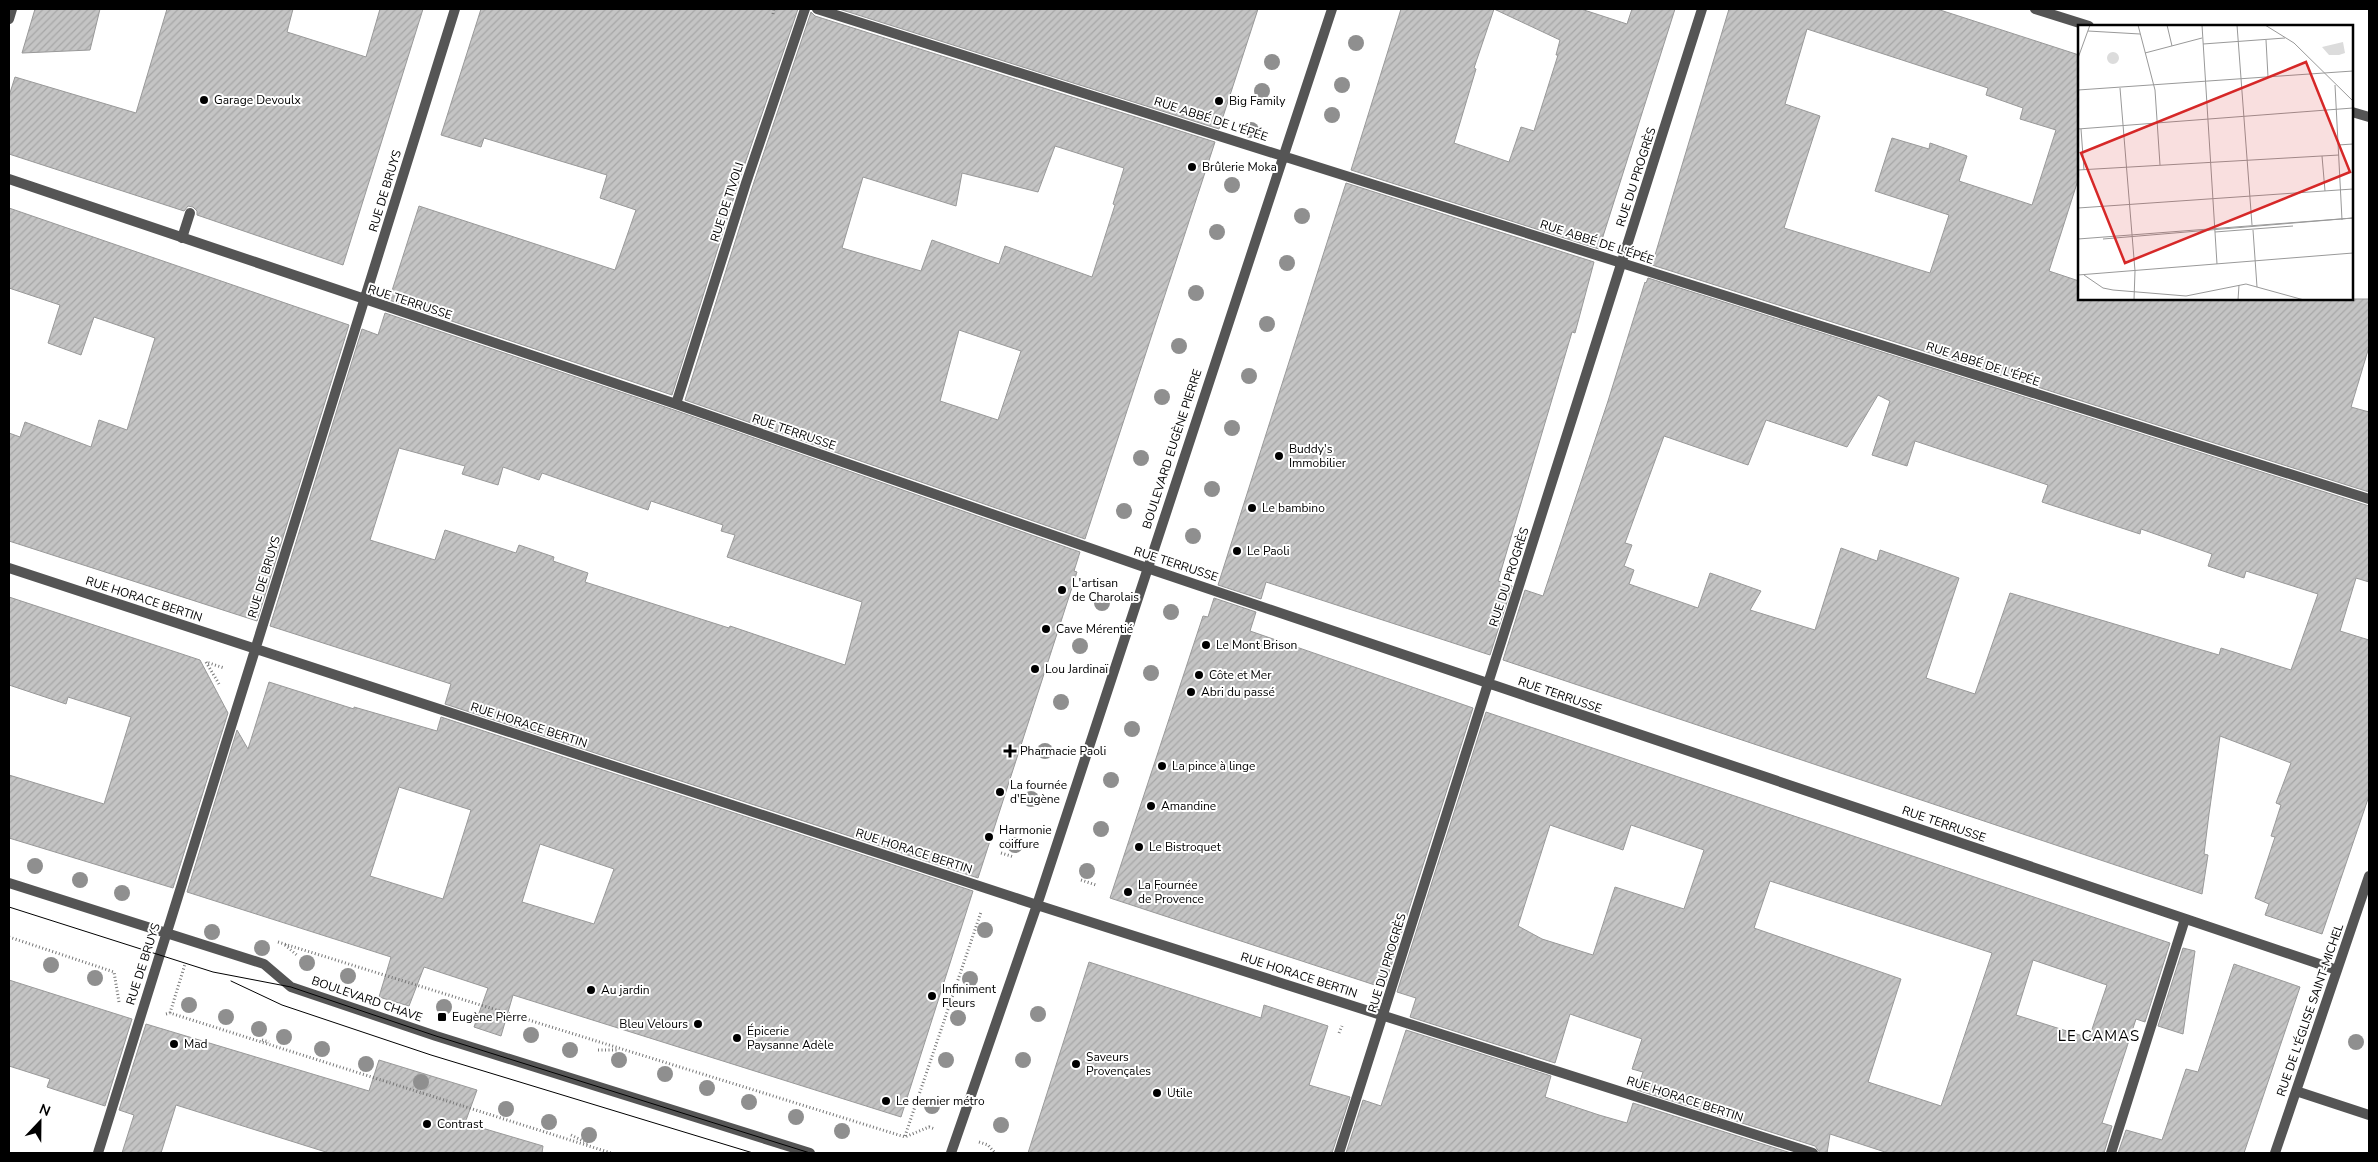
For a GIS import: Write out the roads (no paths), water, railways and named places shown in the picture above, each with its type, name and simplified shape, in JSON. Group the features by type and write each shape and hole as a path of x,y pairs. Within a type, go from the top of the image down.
{"street":[{"path":"9,19 12,9"},
{"name":"RUE DE BRUYS","path":"98,1153 455,9"},
{"name":"RUE DE TIVOLI","path":"676,404 746,183 805,9"},
{"name":"RUE ABBÉ DE L'ÉPÉE","path":"817,9 2369,499"},
{"name":"BOULEVARD EUGÈNE PIERRE","path":"951,1153 1037,905 1332,9"},
{"name":"RUE DU PROGRÈS","path":"1339,1153 1702,9"},
{"path":"2035,9 2085,25"},
{"path":"2353,112 2369,117"},
{"name":"RUE TERRUSSE","path":"9,179 676,404 1488,684 2337,970"},
{"path":"182,238 190,213"},
{"name":"RUE HORACE BERTIN","path":"9,568 1037,905 1813,1153"},
{"name":"RUE DE L'ÉGLISE SAINT-MICHEL","path":"2275,1153 2369,876"},
{"name":"BOULEVARD CHAVE","path":"9,883 264,964 291,987 436,1036 810,1153"},
{"path":"2111,1153 2185,919"},
{"path":"2296,1091 2369,1115"}],"tram line":[{"path":"9,907 213,972 291,987 436,1036 810,1153"},
{"path":"231,981 282,1005 431,1055 753,1153"}],"place":[{"name":"Garage Devoulx","path":"204,100"},
{"name":"Big Family","path":"1219,101"},
{"name":"Brûlerie Moka","path":"1192,167"},
{"name":"Buddy's Immobilier","path":"1279,456"},
{"name":"Le bambino","path":"1252,508"},
{"name":"Le Paoli","path":"1237,551"},
{"name":"L'artisan de Charolais","path":"1062,590"},
{"name":"Cave Mérentié","path":"1046,629"},
{"name":"Le Mont Brison","path":"1206,645"},
{"name":"Lou Jardinaï","path":"1035,669"},
{"name":"Côte et Mer","path":"1199,675"},
{"name":"Abri du passé","path":"1191,692"},
{"name":"Pharmacie Paoli","path":"1010,751"},
{"name":"La pince à linge","path":"1162,766"},
{"name":"La fournée d'Eugène","path":"1000,792"},
{"name":"Amandine","path":"1151,806"},
{"name":"Harmonie coiffure","path":"989,837"},
{"name":"Le Bistroquet","path":"1139,847"},
{"name":"La Fournée de Provence","path":"1128,892"},
{"name":"Au jardin","path":"591,990"},
{"name":"Infiniment Fleurs","path":"932,996"},
{"name":"Eugène Pierre","path":"442,1017"},
{"name":"Bleu Velours","path":"698,1024"},
{"name":"Épicerie Paysanne Adèle","path":"737,1038"},
{"name":"Mad","path":"174,1044"},
{"name":"Saveurs Provençales","path":"1076,1064"},
{"name":"Utile","path":"1157,1093"},
{"name":"Le dernier métro","path":"886,1101"},
{"name":"Contrast","path":"427,1124"}],"district":[{"name":"LE CAMAS","path":"2099,1036"}]}
